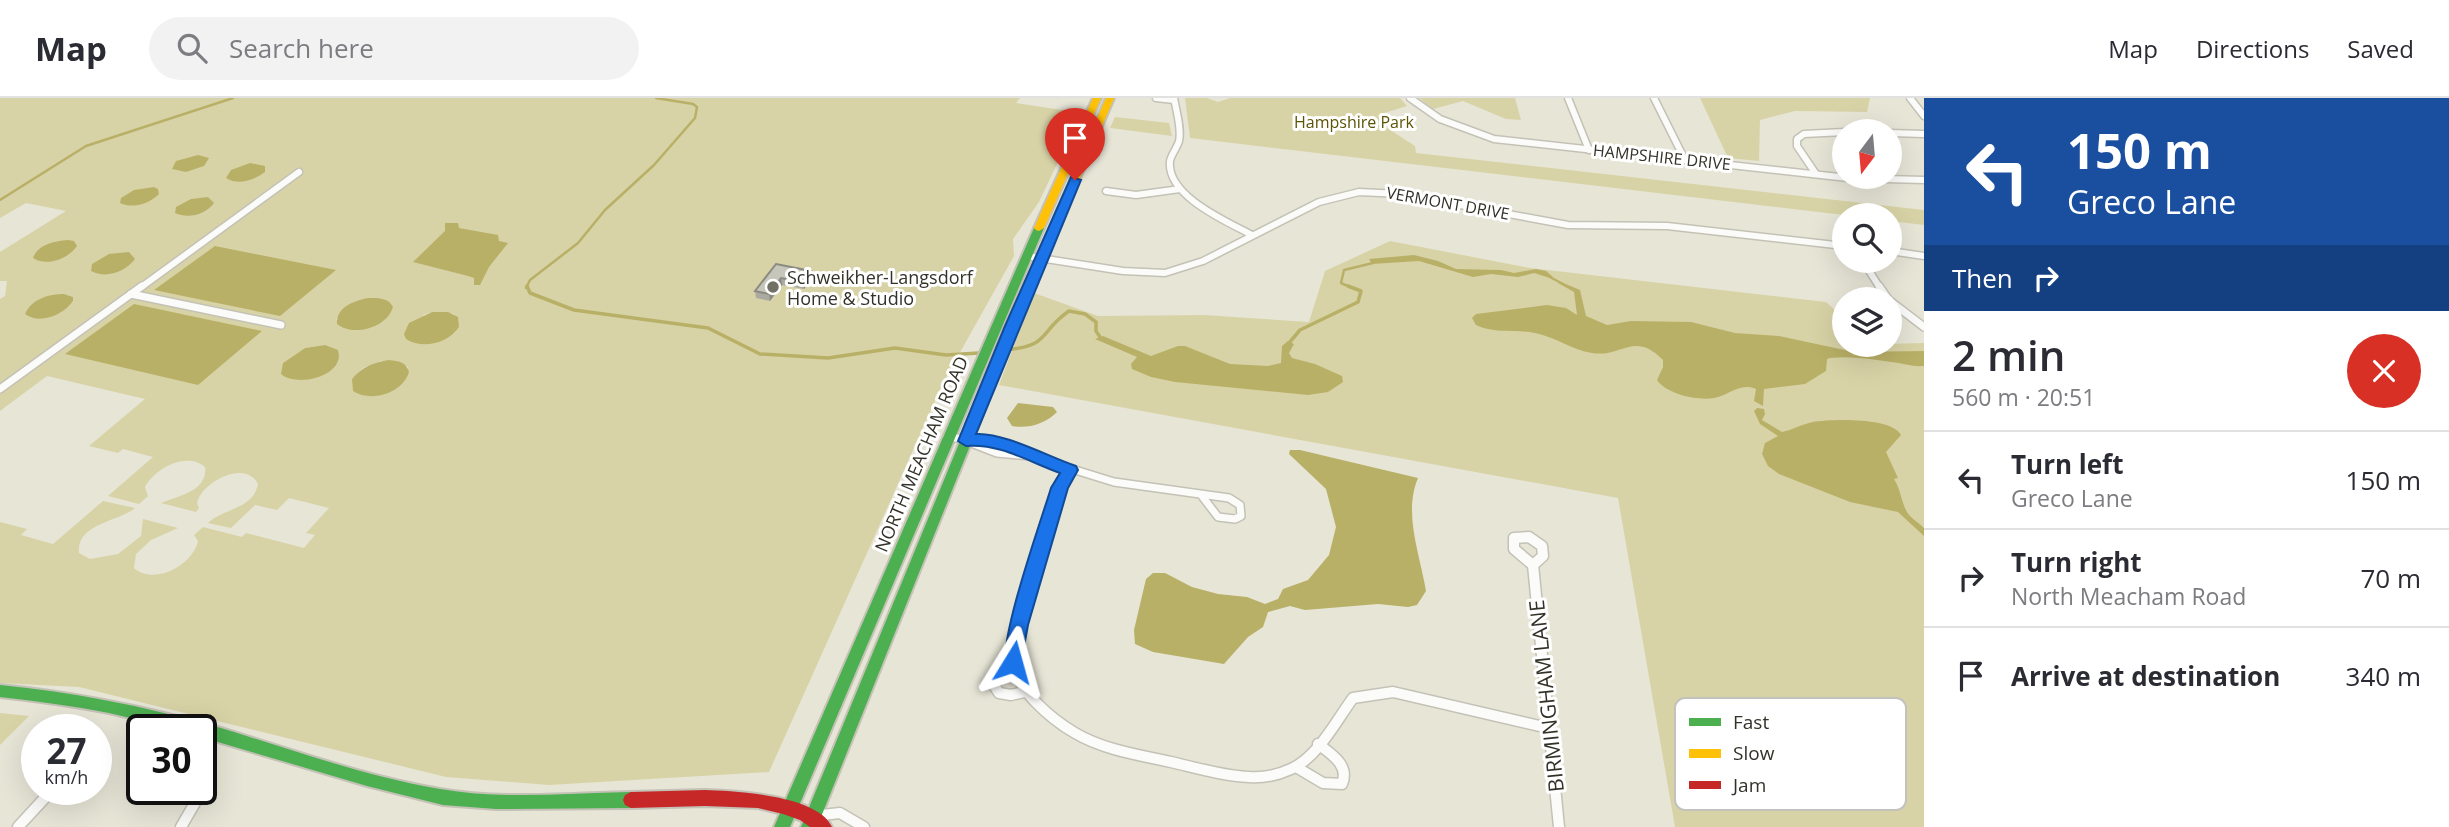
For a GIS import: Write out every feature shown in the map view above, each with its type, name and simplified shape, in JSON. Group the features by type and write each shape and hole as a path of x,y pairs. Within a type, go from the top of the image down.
{"main road":[{"name":"NORTH MEACHAM ROAD","path":"782,827 978,364 1097,98"},
{"name":"NORTH MEACHAM ROAD","path":"811,822 996,363 1110,98"},
{"path":"0,691 57,695 186,724 420,793 464,800 516,802 563,798 750,800 790,809 824,827"}],"street":[{"path":"1156,98 1174,99 1180,138 1170,162 1180,189 1194,202 1252,235"},
{"name":"HAMPSHIRE DRIVE","path":"1410,98 1440,119 1468,132 1494,139 1885,181 1924,180"},
{"path":"1568,98 1589,150"},
{"path":"1654,98 1685,160"},
{"path":"1910,98 1922,108 1924,116"},
{"path":"1816,174 1797,146 1797,139 1804,134 1832,133"},
{"path":"1902,133 1924,134"},
{"path":"0,389 299,172"},
{"path":"1106,191 1136,195 1180,189"},
{"name":"VERMONT DRIVE","path":"1027,256 1144,273 1165,273 1203,261 1252,235 1340,195 1380,191 1568,225 1667,226 1832,245"},
{"path":"1902,253 1924,256"},
{"path":"131,294 281,326"},
{"path":"1902,310 1924,327"},
{"path":"947,437 966,441 981,449 1020,457 1030,456"},
{"path":"966,441 985,439 1022,450 1030,456 1070,470 1114,482 1236,501 1240,505 1241,516 1235,519 1218,517 1202,496"},
{"path":"1070,470 1060,488 1022,613 1014,644 1013,662 1028,691 1061,725 1082,738 1109,748 1216,773 1252,777 1296,767 1318,744 1353,698 1393,692 1548,728"},
{"name":"BIRMINGHAM LANE","path":"1533,565 1559,827"},
{"path":"1013,662 998,671 992,682 999,693 1011,695 1028,691"},
{"path":"1296,767 1317,782 1333,787 1342,785 1346,779 1345,770 1339,761 1318,744"},
{"path":"18,827 38,805"},
{"path":"181,827 194,805"},
{"path":"811,822 830,810 864,827"}],"green space":[{"path":"0,98 1020,98 1016,103 1081,113 1039,202 1013,239 1014,256 944,381 769,772 549,785 446,777 217,721 217,714 189,714 79,687 0,683 0,522 27,529 21,535 53,544 103,501 135,508 91,529 80,543 79,553 90,559 118,554 141,536 143,519 178,528 151,540 136,554 134,568 152,575 172,570 189,558 198,541 194,535 203,527 242,537 246,533 304,548 315,535 306,533 329,508 289,498 277,510 255,505 231,528 208,523 244,504 255,493 258,484 244,473 225,476 215,481 201,495 196,512 161,503 183,495 202,482 205,467 198,462 189,461 172,464 156,474 145,487 148,496 139,504 108,496 153,457 123,449 118,453 89,446 145,399 47,376 0,411 0,299 5,296 7,281 0,281 0,252 66,211 26,203 0,218","holes":["64,294 73,297 73,301 58,314 25,314 36,301","368,298 385,299 341,327 336,319","432,312 454,314 459,327 439,341 423,315","325,345 338,361 327,373 283,363 305,348","381,361 397,361 408,367 405,380 396,389 352,379 363,368"]},
{"name":"Hampshire Park","path":"1185,98 1207,98 1218,102 1230,98 1400,98 1407,106 1378,115 1381,124 1415,146 1416,153 1862,203 1832,203 1832,214 1190,138"},
{"path":"1419,98 1515,98 1521,120 1506,119 1463,101 1433,109"},
{"path":"1700,98 1870,98 1867,112 1795,111 1760,120 1759,161 1728,158"},
{"path":"1115,117 1169,123 1172,136 1110,128"},
{"path":"1902,208 1924,210 1924,225 1902,222"},
{"path":"1390,241 1530,268 1826,302 1832,307 1832,357 1902,357 1902,344 1924,343 1924,827 1675,827 1618,498 999,385 1034,293 1098,316 1204,315 1309,322 1325,271"},
{"path":"0,713 21,715 21,724 0,745"}],"shaded area":[{"path":"198,155 209,158 204,166 186,172 172,169 176,161"},
{"path":"250,163 265,166 265,172 246,181 236,182 226,178 231,170"},
{"path":"154,187 159,194 146,203 130,206 120,203 121,198 134,190"},
{"path":"208,197 214,203 201,213 185,216 175,213 176,207 191,199"},
{"path":"445,223 458,223 459,228 498,235 499,241 508,243 489,267 480,285 474,285 474,278 413,262 445,231"},
{"path":"74,241 77,246 63,258 45,262 33,258 43,246"},
{"path":"215,246 336,270 280,316 154,290"},
{"path":"129,252 135,259 121,271 103,274 91,271 92,264 109,254"},
{"path":"1414,255 1456,269 1514,273 1536,269 1546,271 1553,277 1534,273 1518,277 1491,274 1473,277 1419,261 1372,264 1369,259"},
{"path":"1558,283 1580,290 1586,316 1607,325 1631,321 1691,322 1735,333 1779,336 1832,347 1832,357 1845,357 1827,359 1826,371 1805,384 1764,389 1763,406 1754,401 1756,389 1750,387 1707,399 1667,389 1657,380 1663,360 1644,347 1628,347 1602,354 1592,353 1535,333 1483,328 1476,325 1472,318 1476,314 1547,305 1566,308 1577,315 1574,292"},
{"path":"64,294 73,297 73,301 58,314 37,319 25,314 41,298"},
{"path":"368,298 388,301 393,307 390,314 377,325 360,330 344,328 337,324 339,313 343,309"},
{"path":"134,304 262,331 198,385 65,354"},
{"path":"432,312 448,312 458,317 459,327 442,341 435,343 420,344 406,339 404,334 409,323"},
{"path":"1103,336 1151,356 1185,346 1230,364 1268,366 1281,363 1282,346 1288,341 1294,344 1289,353 1292,358 1315,364 1342,376 1343,382 1328,392 1308,395 1175,382 1151,377 1132,369 1131,364 1137,357 1095,339"},
{"path":"325,345 338,350 339,359 328,373 298,380 281,374 283,363 305,348"},
{"path":"1902,351 1924,351 1924,366 1915,366 1845,357 1902,357"},
{"path":"389,360 402,363 408,369 406,379 400,386 377,396 353,391 352,379 360,371"},
{"path":"1018,403 1053,407 1057,412 1036,425 1012,426 1007,418"},
{"path":"1757,408 1764,409 1762,420 1782,432 1809,423 1833,420 1874,422 1895,429 1901,435 1886,452 1898,478 1894,479 1905,508 1924,528 1924,536 1898,512 1850,502 1779,474 1768,466 1762,454 1765,443 1778,436 1760,424 1754,411"},
{"path":"1290,450 1300,450 1418,478 1412,519 1426,591 1417,605 1408,607 1378,604 1305,610 1290,606 1268,612 1263,627 1248,637 1224,664 1153,652 1135,644 1134,630 1146,579 1153,573 1165,573 1192,587 1218,594 1247,597 1265,604 1278,599 1283,589 1308,580 1329,555 1336,527 1326,489 1289,454"}],"building":[{"path":"776,264 811,271 803,282 781,278 769,294 755,291"}],"waterway":[{"path":"0,200 86,146 233,98"},
{"path":"527,286 530,280 578,243 605,210 654,165 695,118 697,107 693,104 656,98"},
{"path":"1352,288 1341,283 1344,270 1373,263"},
{"path":"1548,276 1563,284"},
{"path":"527,286 530,293 574,310 708,328 760,354 828,358 895,348 946,355 979,353"},
{"path":"1289,343 1300,330 1358,302 1361,291 1348,286"},
{"path":"1004,350 1037,341 1069,311 1085,314 1096,322 1096,331 1100,337"}],"traffic: fast":[{"path":"782,827 1039,228"},
{"path":"809,827 1029,286"},
{"path":"0,691 54,697 159,718 367,779 443,798 496,802 631,800"}],"traffic: slow":[{"path":"1039,228 1097,98"},
{"path":"1029,286 1110,98"}],"traffic: jam":[{"path":"631,800 732,798 758,801 805,814 824,827"}],"place":[{"name":"Schweikher-Langsdorf Home & Studio","path":"773,287"}],"route":[{"path":"1013,662 1019,625 1060,488 1070,470 1030,456 1022,450 985,439 966,441 996,363 1075,180"}]}
